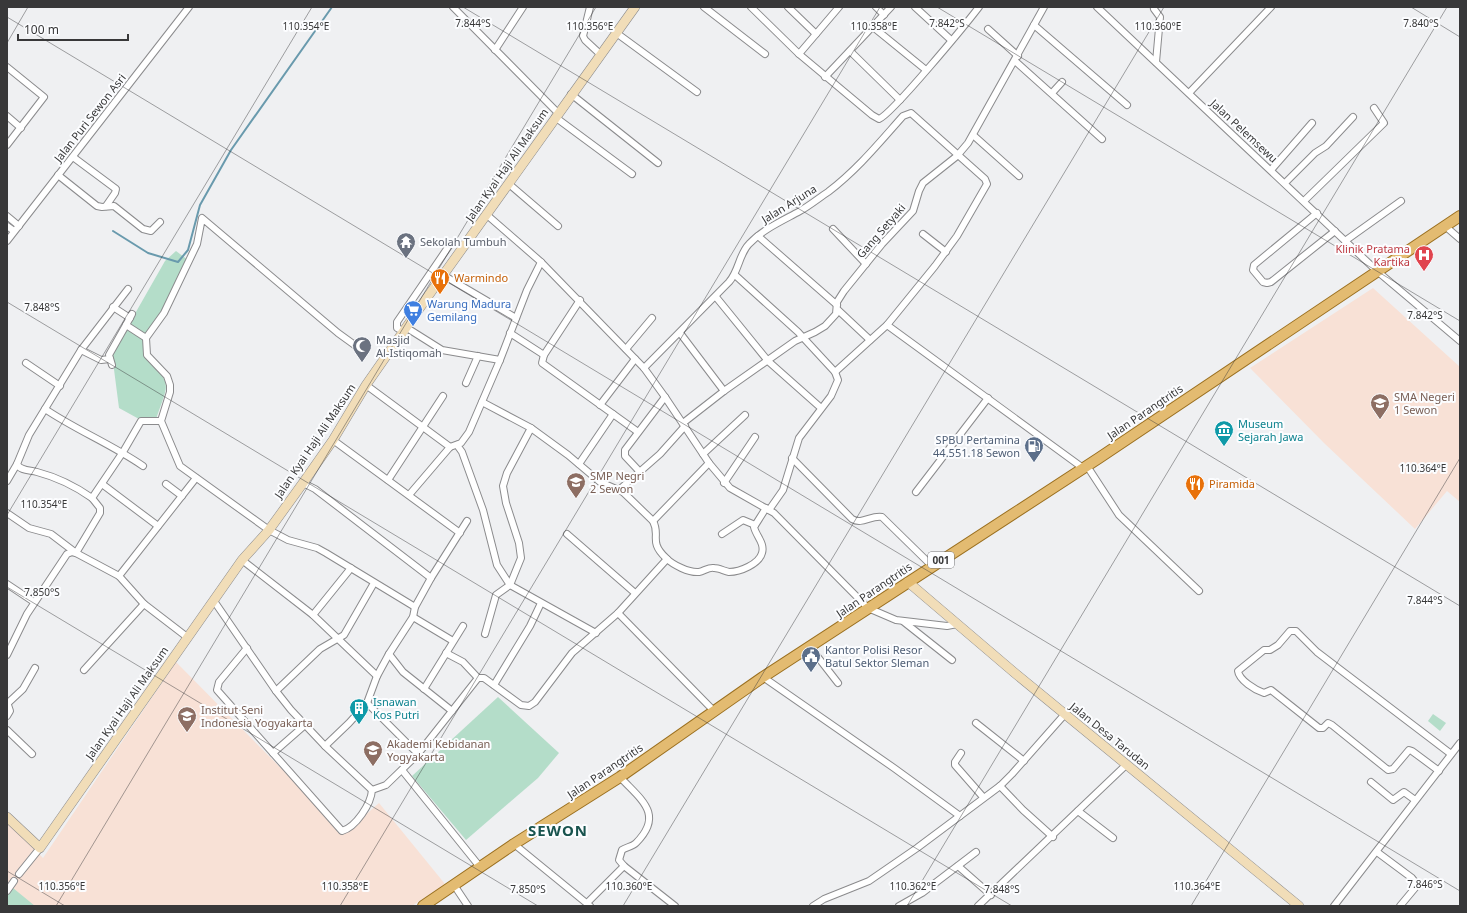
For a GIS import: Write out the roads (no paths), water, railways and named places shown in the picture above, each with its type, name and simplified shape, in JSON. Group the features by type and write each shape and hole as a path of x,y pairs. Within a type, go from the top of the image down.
{"main road":[{"name":"Jalan Parangtritis","path":"423,906 514,844 620,777 713,710 1085,467 1460,216"}],"street":[{"name":"Jalan Puri Sewon Asri","path":"7,241 189,7"},
{"path":"454,7 557,115 632,174"},
{"path":"495,50 523,7"},
{"path":"590,7 584,36 585,40 600,54"},
{"name":"Jalan Kyai Haji Ali Maksum","path":"40,848 242,560 269,530 333,440 366,385 615,32 635,7"},
{"path":"704,7 765,54"},
{"path":"751,7 825,77 877,118 885,116 900,100 977,10 969,7"},
{"path":"788,7 816,34"},
{"path":"876,7 884,15"},
{"path":"825,77 891,7"},
{"path":"915,7 951,40"},
{"name":"Gang Setyaki","path":"619,490 660,454 684,425 724,392 802,337 820,329 836,314 841,295 913,211 917,195 923,183 957,156 972,135 1017,58 1044,7"},
{"name":"Jalan Pelemsewu","path":"1097,7 1377,271 1460,341"},
{"path":"1189,93 1271,7"},
{"path":"799,54 836,8"},
{"path":"1154,9 1160,17 1156,62"},
{"path":"1034,25 1127,105"},
{"path":"873,26 926,70"},
{"path":"988,29 1052,93 1102,139"},
{"path":"615,32 697,92"},
{"path":"850,51 900,100"},
{"path":"7,67 44,96 7,145"},
{"path":"1052,93 1062,82"},
{"path":"571,94 658,163"},
{"path":"1304,201 1384,123 1374,108"},
{"name":"Jalan Arjuna","path":"644,368 716,297 735,275 745,249 758,236 781,220 803,209 843,180 907,113 916,116 957,156"},
{"path":"7,116 21,128"},
{"path":"1285,183 1315,153 1326,146 1354,117"},
{"path":"1271,170 1312,123"},
{"path":"972,135 1019,176"},
{"path":"835,372 887,325 946,252 987,184 985,179 957,156"},
{"path":"73,157 116,189 106,206"},
{"path":"58,175 96,206 102,208 106,206 114,206 147,231 153,229 160,222"},
{"path":"509,184 558,226"},
{"path":"1345,241 1402,201"},
{"path":"1317,213 1254,265 1253,270 1263,282 1271,282 1335,231"},
{"path":"487,215 541,262 580,300 644,368 666,397 709,463 724,483 740,495 768,509 786,523 868,608 890,618 902,621 947,626 957,624"},
{"path":"7,216 19,226"},
{"path":"356,346 338,333 202,218 197,244 164,313 146,338 147,356 167,376 170,385 170,392 161,421 180,466 269,530 288,540 317,548 416,607"},
{"path":"7,226 14,231"},
{"path":"1445,226 1460,239"},
{"path":"833,229 866,264"},
{"path":"923,234 946,252"},
{"path":"758,236 838,307 870,340"},
{"path":"451,244 416,292 396,324 398,328 406,330 442,350 500,360"},
{"path":"409,495 450,447 458,445 469,432 500,360 526,290 541,262"},
{"path":"443,275 516,318"},
{"path":"482,402 531,428 579,464 600,482 619,490 653,521 655,528 655,543 667,559 680,567 696,572 714,568 730,572 741,570 756,561 763,552 763,546 754,529 755,525 783,490 792,458 800,438 837,387 838,380 835,372 798,332 735,275"},
{"path":"7,481 17,464 29,435 82,350 128,289"},
{"path":"416,292 426,299"},
{"path":"716,297 768,362 821,408"},
{"path":"580,300 544,355 542,359 543,365 638,432"},
{"path":"82,350 96,358 109,361 110,355 131,316 113,307"},
{"path":"626,349 652,318"},
{"path":"887,325 1085,467 1119,514 1199,591"},
{"path":"126,326 146,338"},
{"path":"680,332 724,392"},
{"path":"510,333 544,355"},
{"path":"466,383 478,356"},
{"path":"600,405 635,359"},
{"path":"26,363 60,386"},
{"path":"366,385 422,428 450,447"},
{"path":"388,480 443,396"},
{"path":"640,472 624,452 666,397"},
{"path":"916,492 988,398"},
{"path":"45,409 63,421 123,452 143,466"},
{"path":"579,464 613,414"},
{"path":"703,454 745,415"},
{"path":"92,498 123,452 141,421 161,421"},
{"path":"485,634 496,595 510,585 520,565 521,551 506,503 503,486 507,474 531,428"},
{"path":"724,483 755,437"},
{"path":"333,440 460,533"},
{"path":"458,445 462,452 483,510 497,565 510,585 596,633"},
{"path":"792,458 852,519 858,522 876,517 882,517 932,566"},
{"path":"653,521 709,463"},
{"path":"17,464 21,468 44,474 80,489 92,498 100,508 100,513 76,552"},
{"path":"119,576 196,478"},
{"path":"302,483 315,489 432,578"},
{"path":"102,484 158,526"},
{"path":"166,484 182,496"},
{"path":"7,513 29,528 51,534 76,552 119,576 144,604 187,637"},
{"path":"722,534 743,520 755,525"},
{"path":"325,746 350,723 367,703 377,676 389,654 413,617 416,607 432,578 467,521"},
{"path":"567,534 635,593"},
{"path":"7,655 10,642 34,602 65,556 69,553 76,552"},
{"path":"446,653 462,662 478,678 484,678 521,705 529,706 535,702 572,653 618,613 667,559"},
{"path":"242,560 313,615 377,676"},
{"path":"313,615 350,568"},
{"path":"276,691 320,649 338,640 344,635 374,582"},
{"name":"Jalan Desa Tarudan","path":"908,582 1065,714 1300,906"},
{"path":"7,584 34,602"},
{"path":"214,601 276,691 325,746 372,790"},
{"path":"494,685 530,626 541,603"},
{"path":"84,670 144,604"},
{"path":"618,613 713,710"},
{"path":"413,617 453,641"},
{"path":"902,621 952,660"},
{"path":"424,689 463,626"},
{"path":"1439,771 1412,750 1407,752 1393,769 1388,770 1332,725 1328,723 1323,728 1320,728 1271,690 1264,693 1257,691 1240,676 1238,671 1264,650 1270,650 1278,645 1290,631 1296,631 1317,652 1451,754"},
{"path":"810,647 838,683"},
{"path":"247,648 216,687 228,704 342,830 351,825 366,808 370,801 372,790"},
{"path":"389,654 398,667 452,711"},
{"path":"7,716 10,711 7,702 23,689 35,668"},
{"path":"372,790 382,788 418,754 478,678"},
{"path":"762,678 894,768 960,816"},
{"path":"367,703 418,754"},
{"path":"813,906 824,899 869,881 1000,786 1065,714"},
{"path":"976,723 1024,761"},
{"path":"273,753 305,725"},
{"path":"7,730 32,754"},
{"path":"1334,906 1460,743"},
{"path":"961,753 955,762 955,765 983,797"},
{"path":"978,906 1127,764"},
{"path":"402,770 469,851 480,867"},
{"path":"620,777 644,803 650,816 648,826 636,842 621,852 619,859 624,866 673,905"},
{"path":"1371,782 1393,800 1404,792 1415,800"},
{"path":"1000,786 1023,810 1053,836"},
{"path":"1078,811 1113,838"},
{"path":"7,816 40,848 19,874"},
{"path":"514,844 589,905 624,866"},
{"path":"899,906 922,893 976,852"},
{"path":"1377,852 1412,878 1416,883 1415,888 1400,906"},
{"path":"958,866 991,895"},
{"path":"7,891 14,881"},
{"path":"454,885 468,906"}],"waterway":[{"path":"113,231 148,253 178,262 188,250 200,205 231,150 332,7"}],"place":[{"name":"Sekolah Tumbuh","path":"406,259"},
{"name":"Klinik Pratama Kartika","path":"1424,272"},
{"name":"Warmindo","path":"440,295"},
{"name":"Warung Madura Gemilang","path":"413,327"},
{"name":"Masjid Al-Istiqomah","path":"362,363"},
{"name":"SMA Negeri 1 Sewon","path":"1380,420"},
{"name":"Museum Sejarah Jawa","path":"1224,447"},
{"name":"SPBU Pertamina 44.551.18 Sewon","path":"1034,463"},
{"name":"SMP Negri 2 Sewon","path":"576,499"},
{"name":"Piramida","path":"1195,501"},
{"name":"Kantor Polisi Resor Batul Sektor Sleman","path":"811,673"},
{"name":"Isnawan Kos Putri","path":"359,725"},
{"name":"Institut Seni Indonesia Yogyakarta","path":"187,733"},
{"name":"Akademi Kebidanan Yogyakarta","path":"373,767"}],"district":[{"name":"SEWON","path":"558,831"}]}
